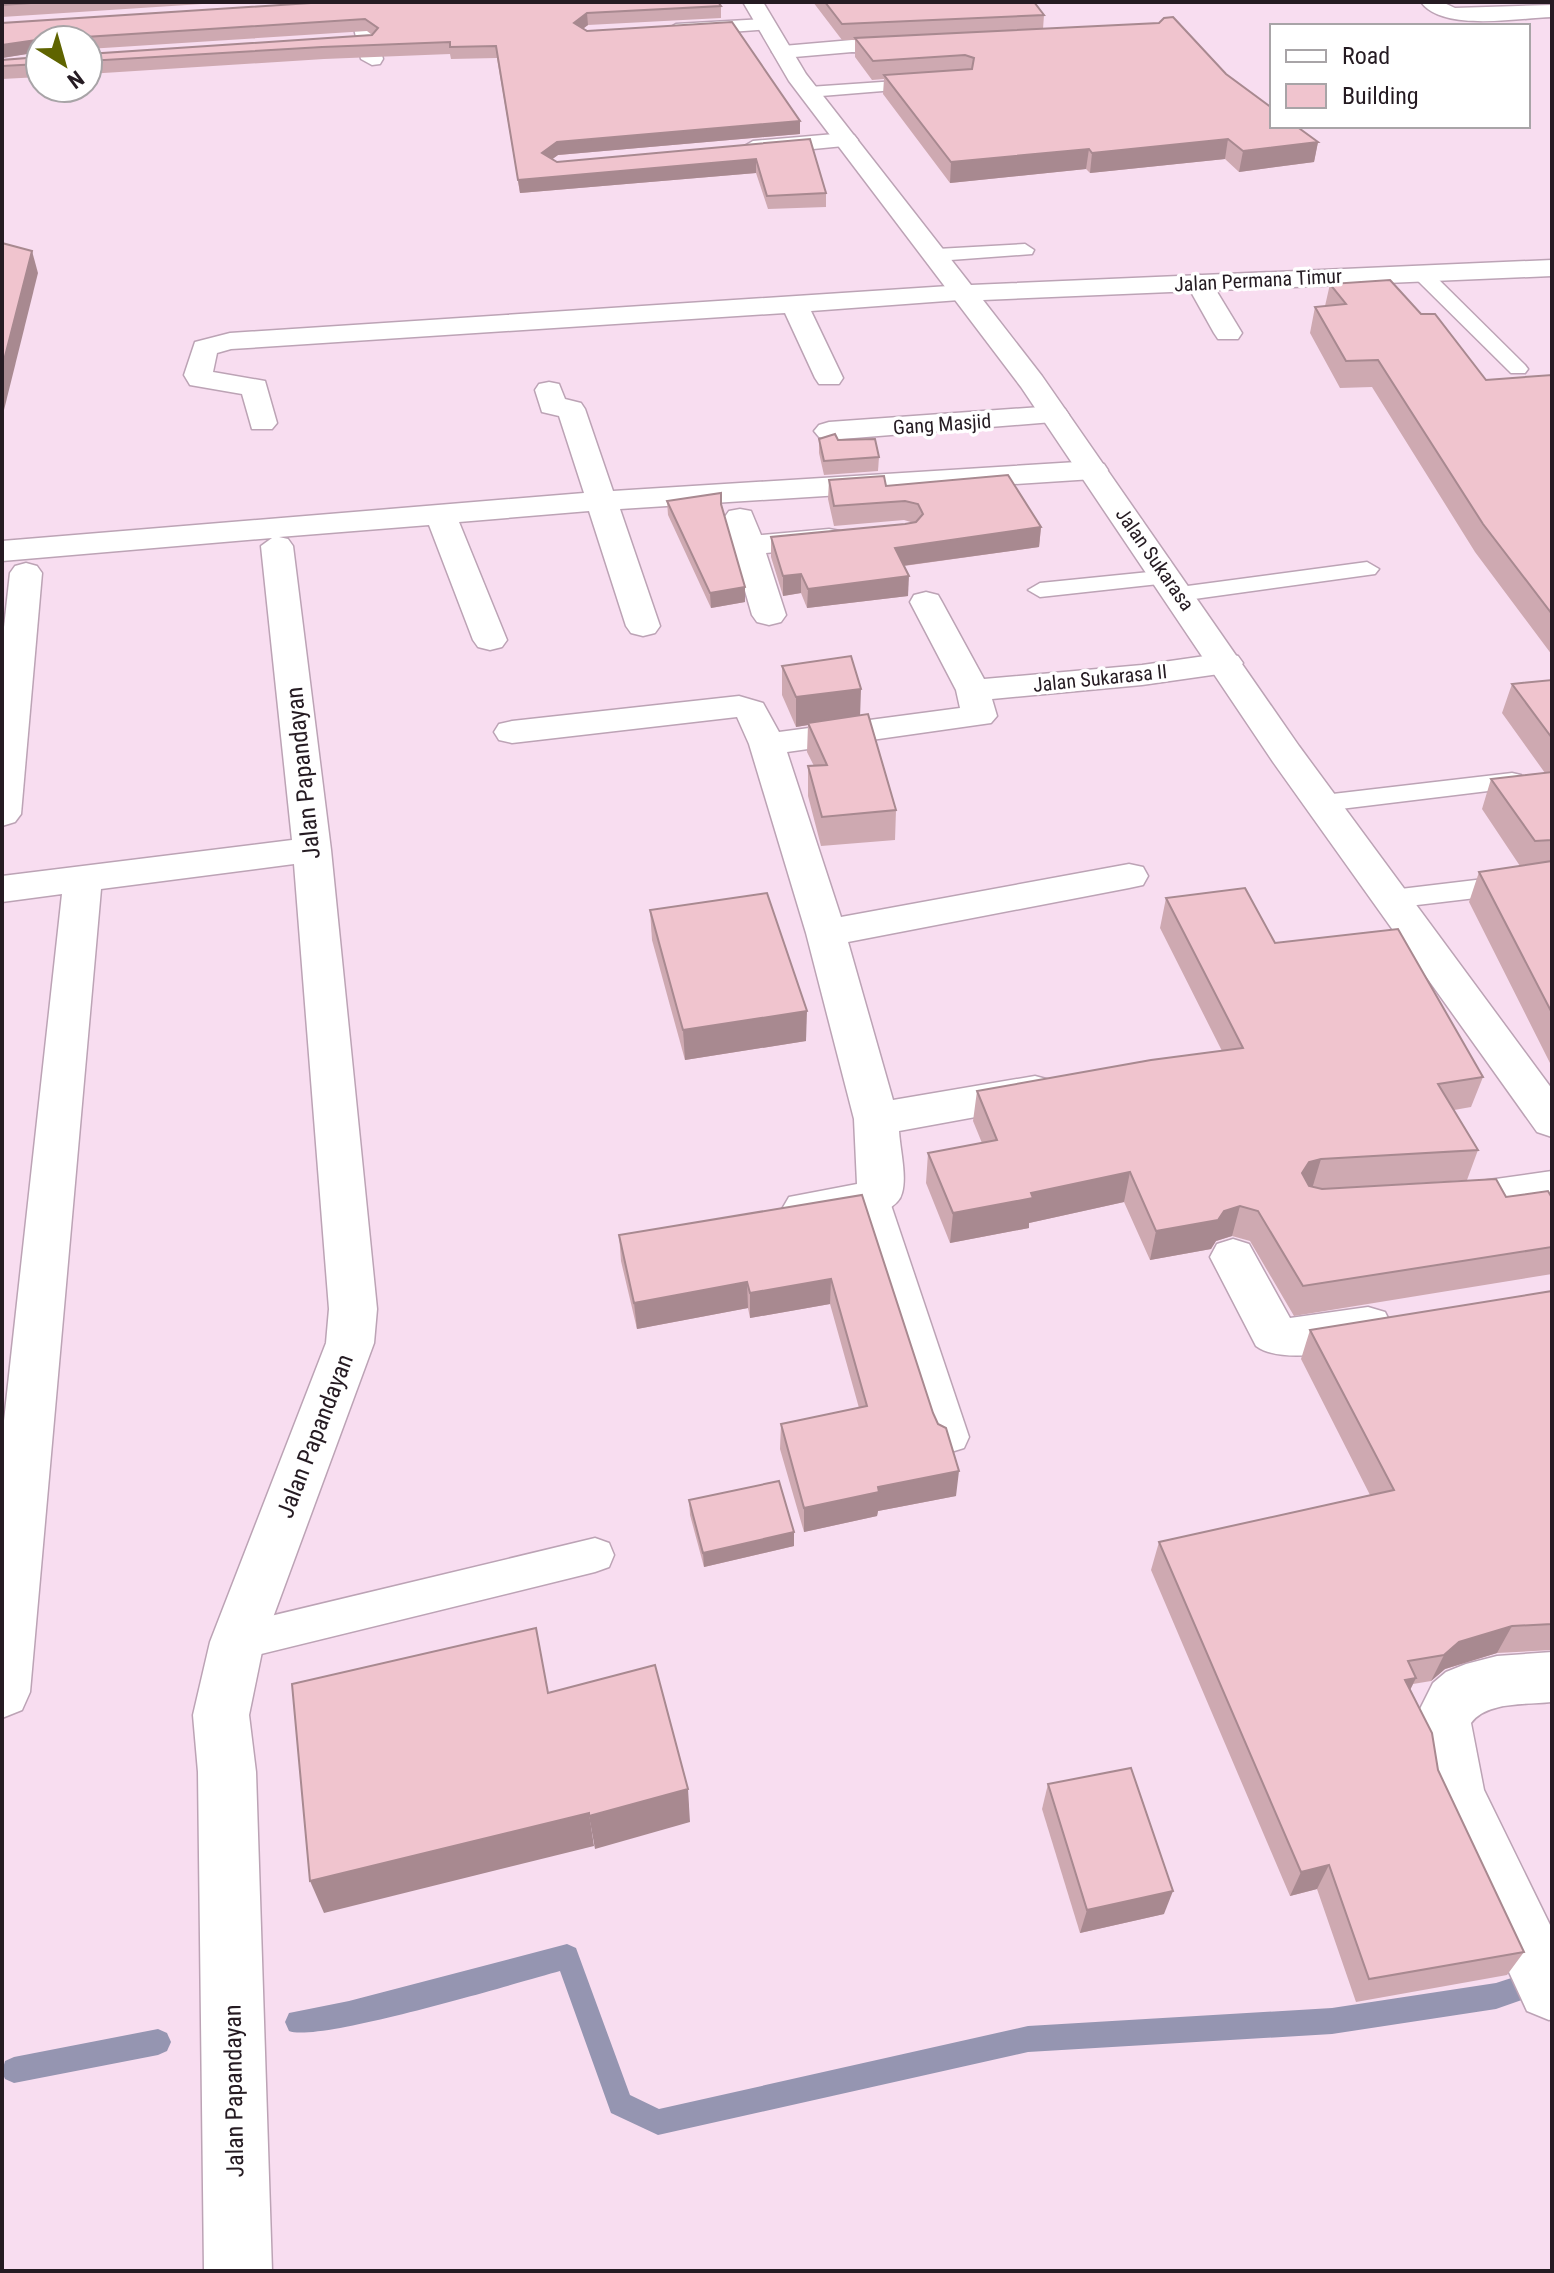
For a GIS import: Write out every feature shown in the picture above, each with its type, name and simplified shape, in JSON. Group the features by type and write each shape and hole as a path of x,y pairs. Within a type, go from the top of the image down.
{"street":[{"name":"Jalan Sukarasa","path":"753,2 809,92 937,255 1055,415 1324,803 1552,1121"},
{"path":"1431,2 1440,11 1455,14 1552,11"},
{"path":"353,3 363,47"},
{"path":"659,31 765,25"},
{"path":"783,52 852,46 934,47"},
{"path":"725,151 846,140"},
{"name":"Jalan Permana Timur","path":"262,423 255,387 200,379 205,348 230,341 794,303 1552,268"},
{"path":"1199,283 1228,333"},
{"path":"794,303 829,378"},
{"path":"549,390 552,406 571,409 643,626"},
{"name":"Gang Masjid","path":"829,431 1055,415"},
{"path":"2,814 14,562 441,515 599,501 1093,470"},
{"path":"734,491 746,546 769,615"},
{"path":"441,515 490,640"},
{"path":"746,546 856,536"},
{"name":"Jalan Papandayan","path":"238,2271 227,1772 221,1715 237,1642 350,1343 353,1309 312,850 277,546"},
{"path":"767,744 974,718 981,713 973,690 926,602"},
{"name":"Jalan Sukarasa II","path":"973,690 1142,675 1226,663"},
{"path":"512,732 739,706 751,710 767,744 826,933 876,1119 880,1193 873,1199 767,1214"},
{"path":"2,889 312,850"},
{"path":"826,933 1129,876"},
{"path":"2,1692 83,879"},
{"path":"876,1119 1071,1084"},
{"path":"1233,1257 1273,1332 1281,1338 1413,1319"},
{"path":"1551,1989 1456,1794 1442,1721 1453,1701 1466,1690 1497,1682 1552,1677"}],"lane":[{"path":"809,92 950,83"},
{"path":"937,255 1025,250"},
{"path":"1421,273 1518,369"},
{"path":"1040,590 1174,586 1367,569"},
{"path":"1324,803 1512,781"},
{"path":"1392,899 1552,880"},
{"path":"1424,1198 1487,1194 1552,1183"},
{"path":"873,1199 951,1437"},
{"path":"237,1642 595,1555"}],"building":[{"path":"2,2 46,2 2,5"},
{"path":"326,2 718,2 721,6 587,13 574,23 587,31 732,22 800,121 557,142 542,153 557,162 810,139 826,193 767,196 756,159 518,180 496,46 450,47 450,42 104,60 104,53 372,35 378,28 365,19 104,36 104,24 24,24 24,42 2,45 2,23"},
{"path":"825,2 1034,2 1044,15 842,24"},
{"path":"1173,17 1226,74 1270,107 1270,128 1299,128 1318,142 1243,151 1228,139 1092,153 1089,149 951,162 884,75 972,69 974,58 965,55 873,61 855,38 1159,23 1164,18"},
{"path":"24,58 24,65 2,66 2,60"},
{"path":"2,243 32,251 2,368"},
{"path":"1390,280 1421,314 1435,314 1486,380 1552,375 1552,614 1483,524 1378,360 1346,361 1315,307 1346,304 1330,284"},
{"path":"835,434 838,440 875,439 879,457 824,461 819,439"},
{"path":"1008,475 1041,527 895,548 909,576 808,589 801,574 783,576 771,537 905,524 916,522 923,514 918,504 905,501 834,506 829,480 884,476 886,486"},
{"path":"721,493 721,504 745,587 710,593 667,501"},
{"path":"851,656 861,689 796,697 782,666"},
{"path":"1552,680 1552,738 1512,684"},
{"path":"868,714 896,810 822,817 808,766 827,765 808,723"},
{"path":"1552,772 1552,840 1535,841 1491,779"},
{"path":"1552,861 1552,1013 1479,872"},
{"path":"1245,888 1275,943 1398,929 1483,1077 1438,1084 1478,1150 1321,1159 1309,1162 1302,1173 1309,1186 1322,1189 1496,1179 1506,1197 1548,1191 1552,1198 1552,1247 1303,1286 1258,1211 1240,1206 1224,1211 1218,1220 1156,1231 1130,1172 1031,1193 1033,1198 953,1213 928,1153 997,1140 977,1091 1151,1060 1243,1048 1166,898"},
{"path":"767,893 807,1011 683,1030 650,910"},
{"path":"862,1195 933,1413 938,1424 946,1428 959,1471 878,1487 879,1492 804,1508 781,1424 867,1406 831,1279 750,1293 747,1282 634,1303 619,1235"},
{"path":"1552,1291 1552,1624 1512,1626 1459,1642 1444,1655 1408,1661 1416,1678 1405,1680 1432,1733 1438,1770 1524,1952 1369,1979 1329,1865 1301,1872 1159,1542 1394,1490 1310,1330"},
{"path":"779,1481 794,1532 703,1553 689,1500"},
{"path":"536,1628 548,1693 655,1665 688,1789 589,1816 589,1813 310,1881 292,1684"},
{"path":"1131,1768 1173,1891 1087,1910 1048,1784"}],"waterway":[{"path":"298,2022 349,2014 567,1957 620,2104 658,2122 1028,2039 1332,2021 1496,1996 1530,1985"},
{"path":"14,2070 158,2042"}]}
